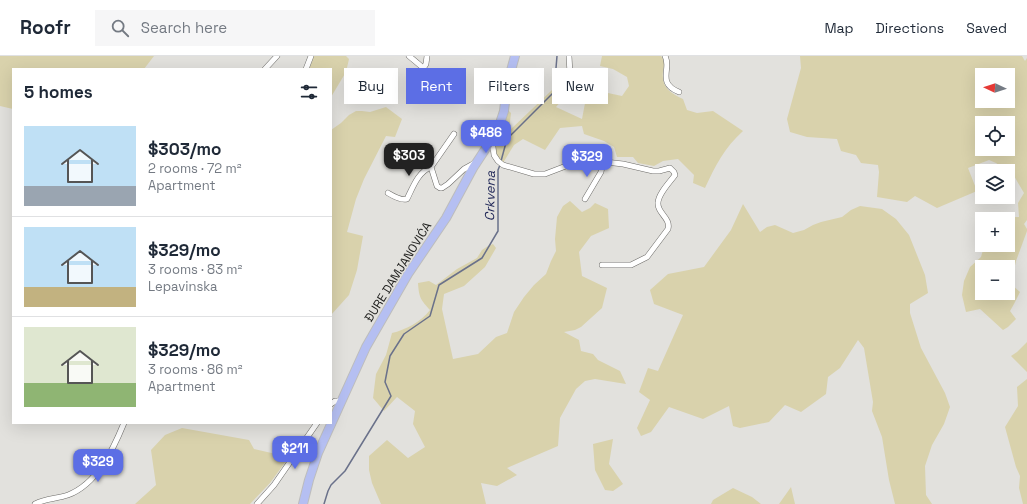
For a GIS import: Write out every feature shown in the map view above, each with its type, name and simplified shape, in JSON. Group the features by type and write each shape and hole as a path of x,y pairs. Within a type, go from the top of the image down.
{"main road":[{"name":"ĐURE DAMJANOVIĆA","path":"332,423 360,360 386,311 408,274 446,218 476,162 500,123 504,111 507,85 515,56"},
{"name":"ĐURE DAMJANOVIĆA","path":"303,504 318,453 331,424"}],"street":[{"path":"266,68 277,56"},
{"path":"306,68 311,56"},
{"path":"409,56 424,67 426,64 426,56"},
{"path":"569,56 570,68"},
{"path":"664,56 666,59 665,77 672,89 679,92"},
{"path":"388,193 404,200 407,199 421,174 431,166 454,134"},
{"path":"492,138 494,155 498,161 503,165 534,174 545,174 579,161 588,160 653,171 670,168 674,172 675,176 665,188 658,202 658,207 668,222 668,229 647,257 631,265 602,266"},
{"path":"431,166 436,185 440,188 448,184 464,169 476,162"},
{"path":"585,199 601,172 603,162"},
{"path":"332,403 335,401 342,401"},
{"path":"36,504 43,500 67,495 81,488 90,480 99,470 115,445 124,424"},
{"path":"257,504 274,485 317,424"}],"shaded area":[{"path":"0,56 154,56 145,68 12,68 12,109 0,106"},
{"path":"314,56 346,56 349,59 347,68 344,68 344,75 332,95 332,68 309,68"},
{"path":"602,56 661,56 664,61 663,81 670,92 683,99 687,110 697,113 713,111 743,131 721,157 705,188 693,183 694,175 678,159 663,161 654,166 638,163 633,157 617,157 614,147 604,141 584,134 582,126 560,128 545,150 523,139 514,145 503,163 495,153 497,135 508,110 511,113 509,131 537,104 544,104 544,98 552,90 552,104 559,104 556,107 582,119 585,104 608,104 608,93 622,96 629,86 627,77 613,69 600,66"},
{"path":"800,56 1022,56 1025,61 1027,58 1027,220 1024,224 1027,231 1015,266 1015,260 978,260 981,257 982,252 1015,252 1015,217 1019,217 1018,203 1024,193 1015,178 1015,164 997,164 989,160 975,164 968,168 975,186 975,192 937,208 915,196 907,202 877,197 879,172 878,165 861,163 856,155 841,151 837,139 807,137 790,132 787,119 801,68"},
{"path":"386,107 402,119 395,137 386,136 364,179 356,199 347,232 363,236 357,270 349,295 332,314 332,129 356,111 370,112"},
{"path":"570,201 582,212 590,208 595,203 608,209 609,228 591,236 579,252 582,276 607,288 602,308 581,327 564,332 579,340 581,351 593,354 598,360 620,371 626,384 595,379 585,381 576,389 560,418 558,446 507,468 517,475 497,486 481,483 486,504 381,504 372,483 369,470 369,456 387,440 408,458 425,447 413,424 415,411 397,397 384,411 373,398 376,374 386,355 392,333 412,325 430,310 421,298 418,283 429,281 436,285 457,269 477,258 482,250 493,244 496,248 485,267 464,286 444,294 442,309 453,359 478,354 496,337 507,333 514,312 534,285 546,274 556,251 555,239 557,217 563,206"},
{"path":"743,204 760,232 767,227 775,225 793,233 804,230 821,222 842,217 851,210 860,206 882,209 896,219 909,235 925,275 928,293 910,304 910,313 921,348 945,393 950,407 944,424 932,445 925,466 926,495 932,504 895,504 889,480 882,437 872,411 873,402 864,348 858,340 840,368 828,377 826,394 801,412 785,405 769,422 740,428 733,426 729,406 703,419 669,407 651,432 641,436 637,428 650,400 639,392 648,368 658,371 683,315 654,304 650,290 668,274 704,267 731,230"},
{"path":"975,262 975,300 1015,300 1015,288 1020,292 1010,311 1016,319 1003,330 980,309 966,312 962,295 964,281 970,267"},
{"path":"1027,342 1027,372 1011,356"},
{"path":"1027,379 1027,504 1023,504 1019,488 1020,476 1005,427 1018,406 1017,387"},
{"path":"182,428 249,440 254,449 289,457 270,483 250,504 135,504 156,485 151,450 165,435"},
{"path":"613,439 609,464 623,484 613,491 605,490 595,470 593,444"},
{"path":"791,487 795,504 779,504"},
{"path":"733,488 752,497 761,504 711,504 713,500"}],"waterway":[{"name":"Crkvena","path":"501,161 507,139 554,92 557,56"},
{"name":"Crkvena","path":"324,504 331,485 345,471 391,396 385,382 390,356 404,334 430,316 439,285 482,258 498,231 498,170 500,165"}]}
